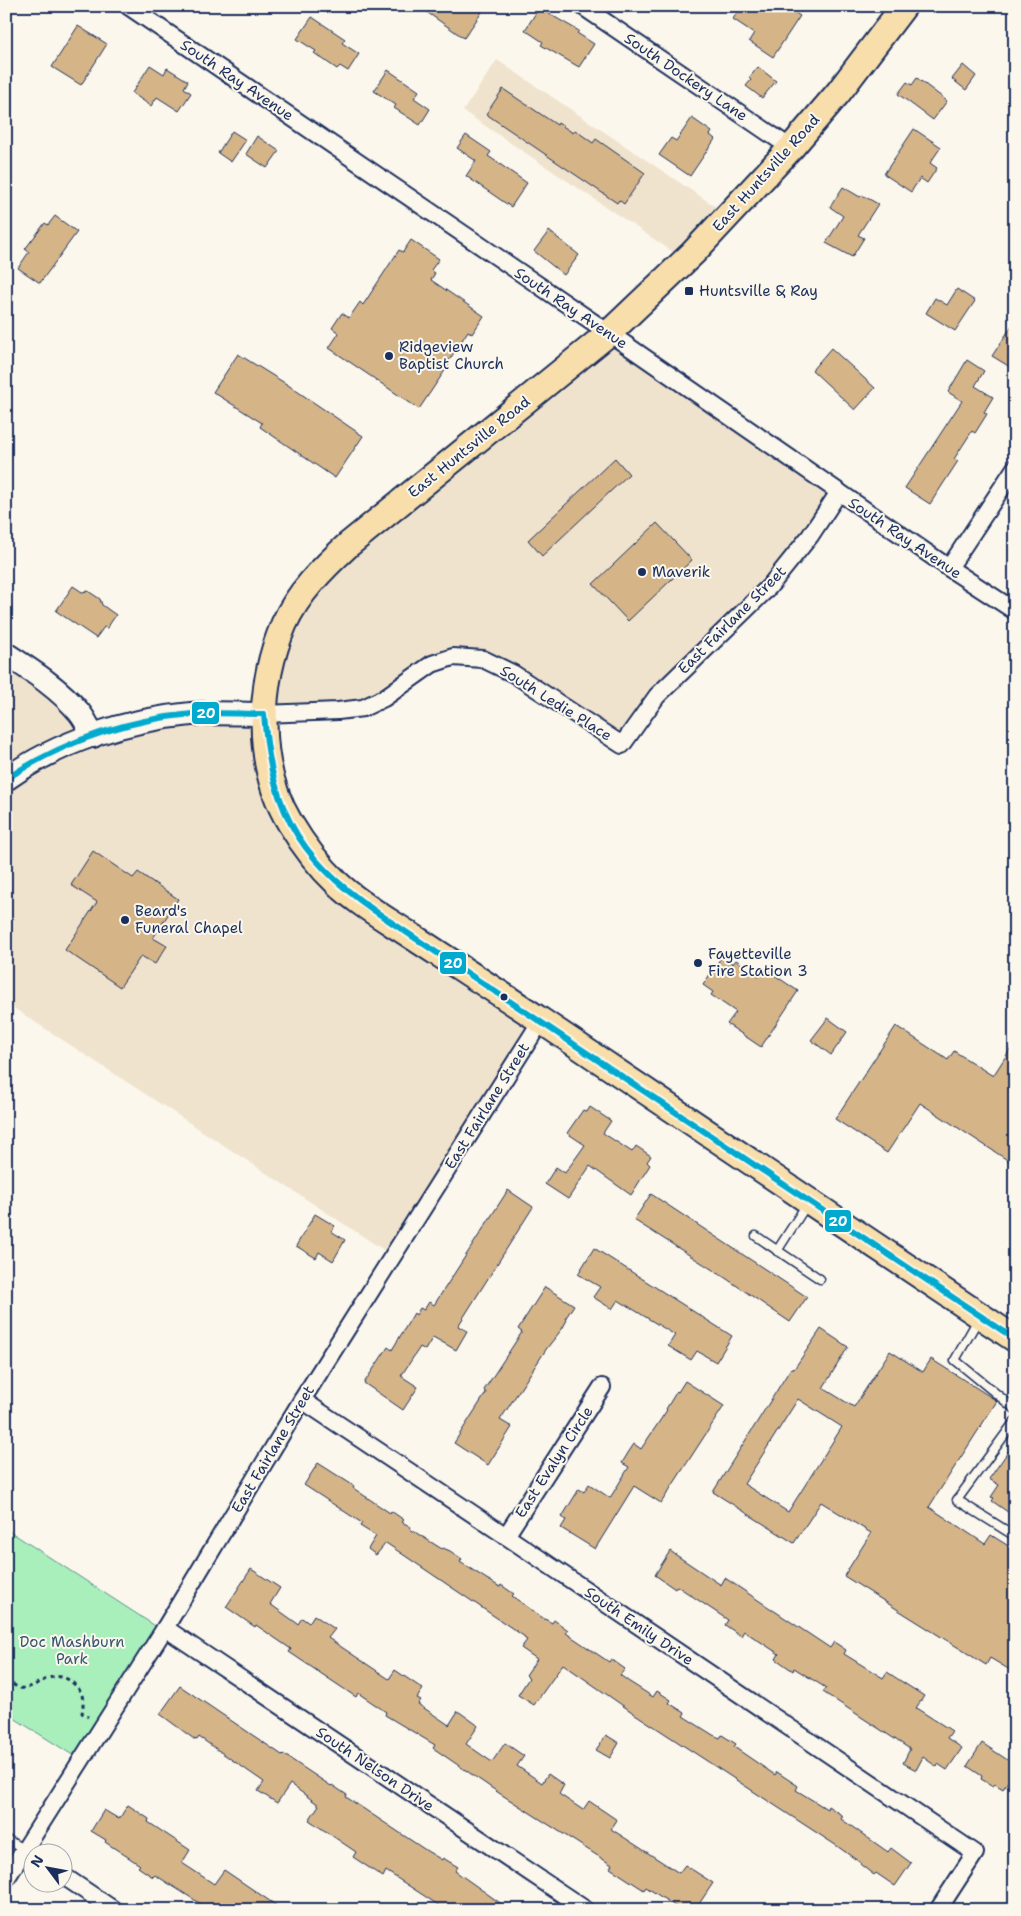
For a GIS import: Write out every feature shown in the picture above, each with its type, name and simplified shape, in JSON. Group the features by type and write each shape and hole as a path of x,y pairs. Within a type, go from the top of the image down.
{"main road":[{"name":"East Huntsville Road","path":"904,6 838,93 791,148 693,253 609,333 329,563 310,583 285,622 271,662 264,714 266,753 274,786 288,819 308,850 339,885 374,911 1015,1339"},
{"path":"6,654 40,676 66,698 81,714 93,736"},
{"path":"6,779 58,749 139,721 193,714 264,714"}],"street":[{"name":"South Ray Avenue","path":"128,6 609,333 949,568 1015,611"},
{"name":"South Dockery Lane","path":"582,6 791,148"},
{"path":"949,568 1015,468"},
{"name":"East Fairlane Street","path":"622,745 657,696 774,581 810,536 839,492"},
{"name":"South Ledie Place","path":"264,714 363,708 384,698 432,664 453,657 483,658 514,674 622,745"},
{"name":"East Fairlane Street","path":"34,1844 103,1726 165,1628 302,1400 541,1021"},
{"name":"East Evalyn Circle","path":"506,1536 602,1387"},
{"name":"South Emily Drive","path":"302,1400 975,1853 938,1910"},
{"name":"South Nelson Drive","path":"165,1628 586,1910"},
{"name":"East Fairlane Street","path":"6,1879 22,1861"},
{"path":"72,1882 114,1910"}],"lane":[{"path":"778,1251 809,1201"},
{"path":"756,1236 820,1279"},
{"path":"980,1316 955,1360 1015,1410"},
{"path":"1015,1420 957,1500 1015,1536"},
{"path":"6,1839 22,1849"}],"path":[{"path":"6,1680 20,1688 31,1686 49,1678 67,1679 79,1689 83,1696 82,1714 103,1726"}],"shaded area":[{"path":"497,60 728,215 685,260 463,111"},
{"path":"609,333 839,492 810,536 622,745 515,674 453,657 384,698 264,714 308,850 541,1021 393,1256 6,1003 6,654 93,736 263,714 311,583"}],"green space":[{"name":"Doc Mashburn Park","path":"6,1529 163,1631 82,1761 6,1713"}],"building":[{"path":"418,6 473,6 482,12 464,38"},
{"path":"741,6 747,6 756,12 760,6 786,6 800,16 773,57 749,41 754,33 733,19"},
{"path":"539,8 579,31 577,33 594,44 579,67 541,45 543,42 525,30"},
{"path":"312,17 345,39 342,43 359,54 348,71 340,66 337,69 314,53 316,51 297,39"},
{"path":"78,26 107,44 81,85 52,67"},
{"path":"150,65 164,74 167,68 188,81 184,88 191,93 179,111 157,97 151,106 132,93"},
{"path":"963,65 976,76 966,90 952,79"},
{"path":"758,67 776,81 762,98 746,86 751,80 749,78"},
{"path":"388,70 419,91 414,98 430,109 420,125 394,108 396,105 374,91"},
{"path":"917,78 947,101 933,120 898,94 907,82 912,85"},
{"path":"503,89 557,125 558,123 573,133 575,130 593,143 596,139 645,173 624,204 619,200 617,203 486,114"},
{"path":"692,118 712,132 710,135 715,139 690,176 659,155 671,138 676,141"},
{"path":"914,129 941,147 930,163 937,168 927,183 920,178 911,192 884,174"},
{"path":"232,131 246,140 231,162 218,153"},
{"path":"466,135 491,152 488,156 527,183 511,207 466,176 476,161 457,148"},
{"path":"257,136 279,151 267,168 246,154"},
{"path":"843,187 860,197 862,195 878,204 858,235 864,238 852,257 826,243 843,216 830,207"},
{"path":"55,216 77,232 40,283 18,268 29,252 25,249 45,223 48,225"},
{"path":"549,231 579,255 564,275 534,251"},
{"path":"411,240 439,259 431,270 435,273 431,280 484,316 472,334 468,331 448,362 450,363 419,409 329,348 339,333 332,328 342,313 349,318 360,302 363,305 399,250 403,252"},
{"path":"957,289 975,301 955,331 926,313 935,298 947,305"},
{"path":"1015,321 1015,370 992,356"},
{"path":"831,348 875,388 855,410 812,370"},
{"path":"238,354 288,385 363,436 335,478 260,427 262,423 213,392"},
{"path":"967,360 984,371 975,386 993,397 984,412 987,414 975,433 972,431 954,459 958,461 930,504 905,488 962,401 948,392"},
{"path":"615,458 629,474 542,556 528,540"},
{"name":"Maverik","path":"657,523 692,560 628,621 593,584"},
{"path":"73,586 82,592 88,591 100,599 102,605 116,615 107,628 104,627 96,638 56,611"},
{"name":"Beard's Funeral Chapel","path":"93,851 133,878 138,872 178,899 153,938 167,946 155,964 141,956 120,987 65,950 97,902 71,885"},
{"path":"722,956 733,964 736,960 759,976 764,968 798,991 761,1047 727,1024 736,1012 711,995 713,992 703,985"},
{"path":"828,1018 847,1032 831,1055 811,1040"},
{"path":"896,1026 948,1060 954,1051 993,1076 1015,1042 1015,1165 920,1103 887,1153 835,1119"},
{"path":"590,1107 611,1121 603,1133 632,1152 636,1146 651,1156 647,1162 650,1165 631,1195 590,1166 568,1199 545,1184 556,1167 565,1173 585,1145 567,1133 583,1110 587,1112"},
{"path":"508,1190 533,1207 458,1326 467,1331 456,1350 433,1337 425,1350 420,1347 401,1376 418,1387 403,1410 364,1383 388,1347 392,1350 414,1313 416,1315 420,1308 424,1310 429,1302 434,1305"},
{"path":"651,1194 807,1297 790,1322 724,1277 634,1220"},
{"path":"315,1214 335,1226 331,1231 345,1240 333,1261 319,1252 316,1258 296,1246"},
{"path":"594,1248 732,1336 716,1362 697,1351 691,1360 668,1346 675,1335 618,1300 612,1309 593,1297 600,1287 578,1274"},
{"path":"545,1287 574,1305 565,1319 567,1320 562,1329 547,1348 500,1420 512,1427 488,1465 454,1443 486,1393 484,1390 522,1332 518,1329"},
{"path":"821,1329 848,1347 823,1388 854,1407 890,1351 923,1372 931,1359 997,1401 929,1507 985,1544 991,1535 1015,1550 1015,1673 990,1658 986,1665 844,1576 871,1533 821,1502 794,1543 713,1492 791,1368 794,1369","holes":["798,1399 842,1427 788,1512 744,1484"]},
{"path":"685,1381 724,1406 661,1503 634,1486 595,1549 561,1528 566,1520 562,1517 579,1489 584,1492 589,1484 610,1498 629,1467 622,1463 628,1453 634,1444 641,1449"},
{"path":"1015,1442 1015,1517 992,1501 994,1498 991,1497 999,1485 989,1479"},
{"path":"318,1463 354,1486 353,1488 390,1513 391,1511 404,1520 402,1522 411,1527 410,1529 442,1549 450,1551 462,1559 460,1562 485,1578 500,1587 501,1585 514,1594 512,1596 543,1618 552,1623 554,1620 568,1630 566,1633 609,1662 611,1659 625,1669 620,1675 628,1681 653,1697 657,1691 671,1700 669,1703 685,1713 683,1716 713,1735 720,1738 722,1735 736,1744 734,1747 775,1775 777,1772 798,1786 796,1790 827,1809 828,1806 843,1816 841,1819 888,1852 891,1848 911,1863 895,1886 876,1873 874,1875 837,1846 632,1712 563,1664 534,1705 518,1695 529,1678 526,1675 537,1659 521,1648 527,1640 525,1637 386,1543 376,1555 368,1549 376,1536 360,1526 362,1523 304,1485"},
{"path":"670,1551 721,1585 725,1578 830,1648 834,1642 846,1650 844,1654 883,1678 887,1672 924,1696 916,1708 952,1731 947,1738 962,1748 947,1770 938,1764 937,1767 923,1757 916,1770 903,1763 910,1749 823,1692 826,1688 794,1668 793,1671 776,1659 779,1654 744,1631 741,1636 725,1625 728,1620 677,1586 675,1589 655,1575"},
{"path":"251,1569 280,1588 270,1604 298,1624 302,1618 309,1623 314,1615 335,1629 328,1638 389,1679 395,1670 423,1689 417,1698 421,1700 418,1704 449,1725 458,1711 476,1724 478,1726 466,1744 492,1762 505,1743 524,1756 517,1766 542,1783 548,1774 564,1785 559,1794 583,1810 589,1801 617,1820 611,1829 679,1873 685,1865 713,1883 695,1910 681,1910 646,1887 644,1890 610,1868 612,1865 499,1793 433,1748 435,1745 385,1715 386,1712 358,1693 356,1697 289,1652 291,1649 226,1607"},
{"path":"180,1686 282,1755 347,1795 346,1797 427,1851 458,1867 455,1871 510,1910 446,1910 386,1871 383,1877 353,1857 356,1852 309,1820 319,1805 290,1784 277,1803 258,1791 264,1782 199,1737 197,1740 194,1739 160,1714"},
{"path":"606,1735 619,1743 610,1758 596,1750"},
{"path":"982,1743 1015,1765 1015,1771 1003,1789 981,1779 982,1776 967,1766"},
{"path":"128,1805 149,1819 148,1822 190,1850 182,1863 214,1884 224,1870 283,1910 197,1910 201,1904 155,1875 153,1877 138,1867 140,1865 91,1831 104,1810 119,1819"}],"transit line":[{"name":"20","path":"6,779 49,754 118,727 143,721 192,714 264,714 268,751 275,783 285,811 298,836 315,859 361,901 1015,1339"}],"place":[{"name":"Huntsville & Ray","path":"689,291"},
{"name":"Ridgeview Baptist Church","path":"389,356"},
{"name":"Maverik","path":"642,572"},
{"name":"Beard's Funeral Chapel","path":"125,920"},
{"name":"Fayetteville Fire Station 3","path":"698,963"}]}
